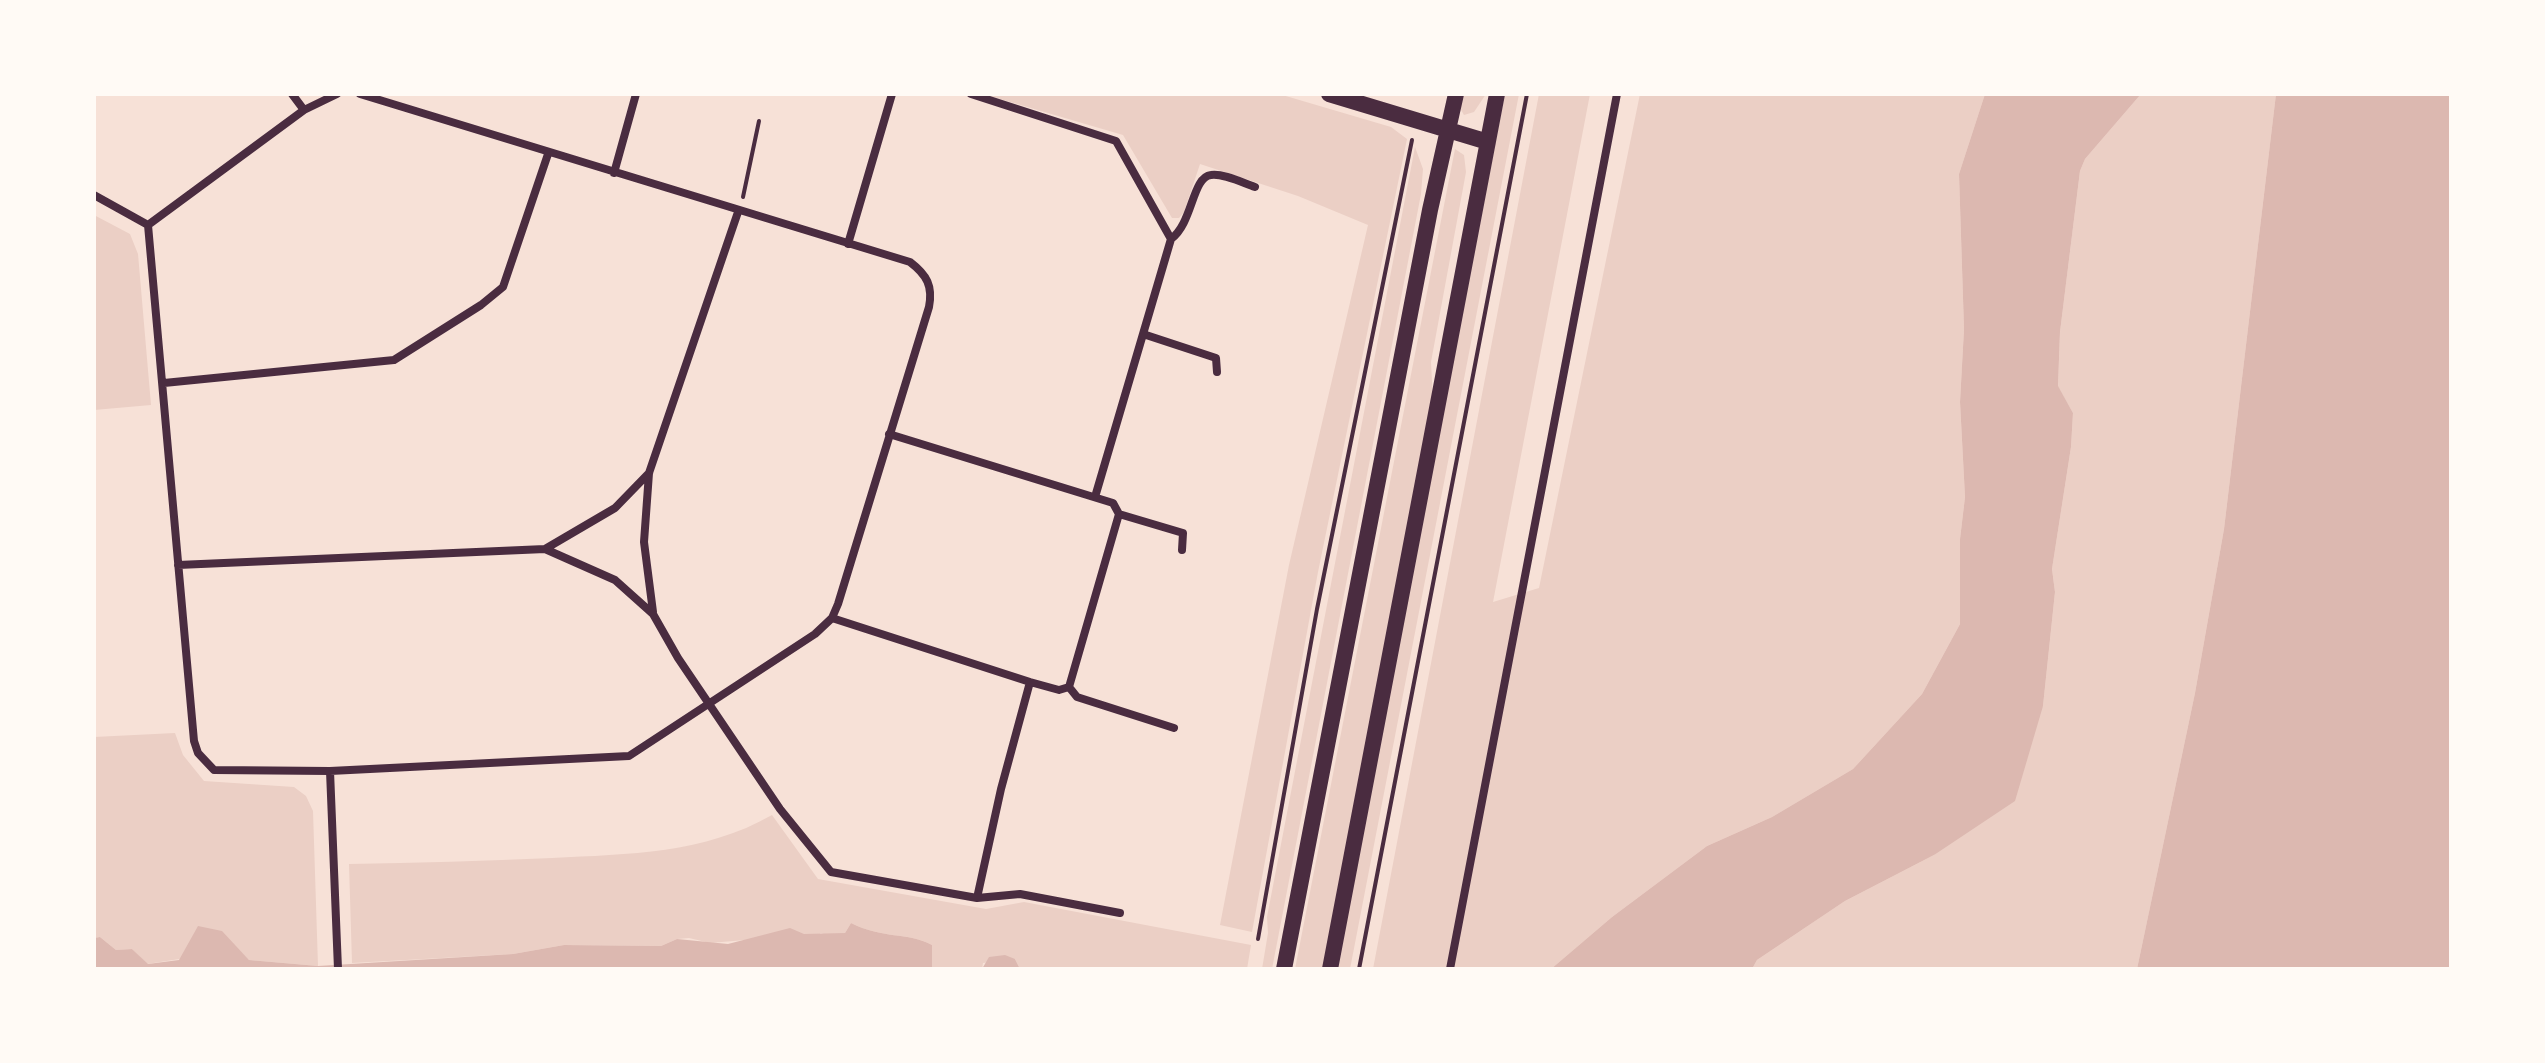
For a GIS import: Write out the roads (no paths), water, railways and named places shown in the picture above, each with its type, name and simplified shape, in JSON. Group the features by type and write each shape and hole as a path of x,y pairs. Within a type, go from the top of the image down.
{"main road":[{"path":"1329,94 1488,142"},
{"path":"1284,969 1430,210 1456,94"},
{"path":"1330,969 1497,94"}],"street":[{"path":"292,94 304,110"},
{"path":"148,225 304,110 337,94"},
{"path":"148,225 194,741 205,763 228,773 629,756 815,634 832,618 929,307 930,283 910,262 548,154 360,94"},
{"path":"614,173 636,94"},
{"path":"848,244 892,94"},
{"path":"971,94 1116,141 1171,239"},
{"path":"1450,969 1617,94"},
{"path":"164,383 394,360 481,305 503,287 548,154"},
{"path":"1095,497 1171,239 1184,229 1196,190 1205,177 1212,174 1255,187"},
{"path":"94,195 148,225"},
{"path":"653,614 644,542 649,473 674,408 738,212"},
{"path":"1143,334 1216,358 1217,372"},
{"path":"889,434 1113,503 1119,514 1069,687"},
{"path":"545,549 615,508 649,473"},
{"path":"1119,514 1183,533 1182,550"},
{"path":"178,565 545,549 615,580 653,614 709,705 801,839 831,872 977,898 1020,894 1120,913"},
{"path":"832,618 1030,682 1059,690 1069,687"},
{"path":"977,898 1001,789 1030,682"},
{"path":"1069,687 1077,697 1174,728"},
{"path":"330,771 338,969"}]}
